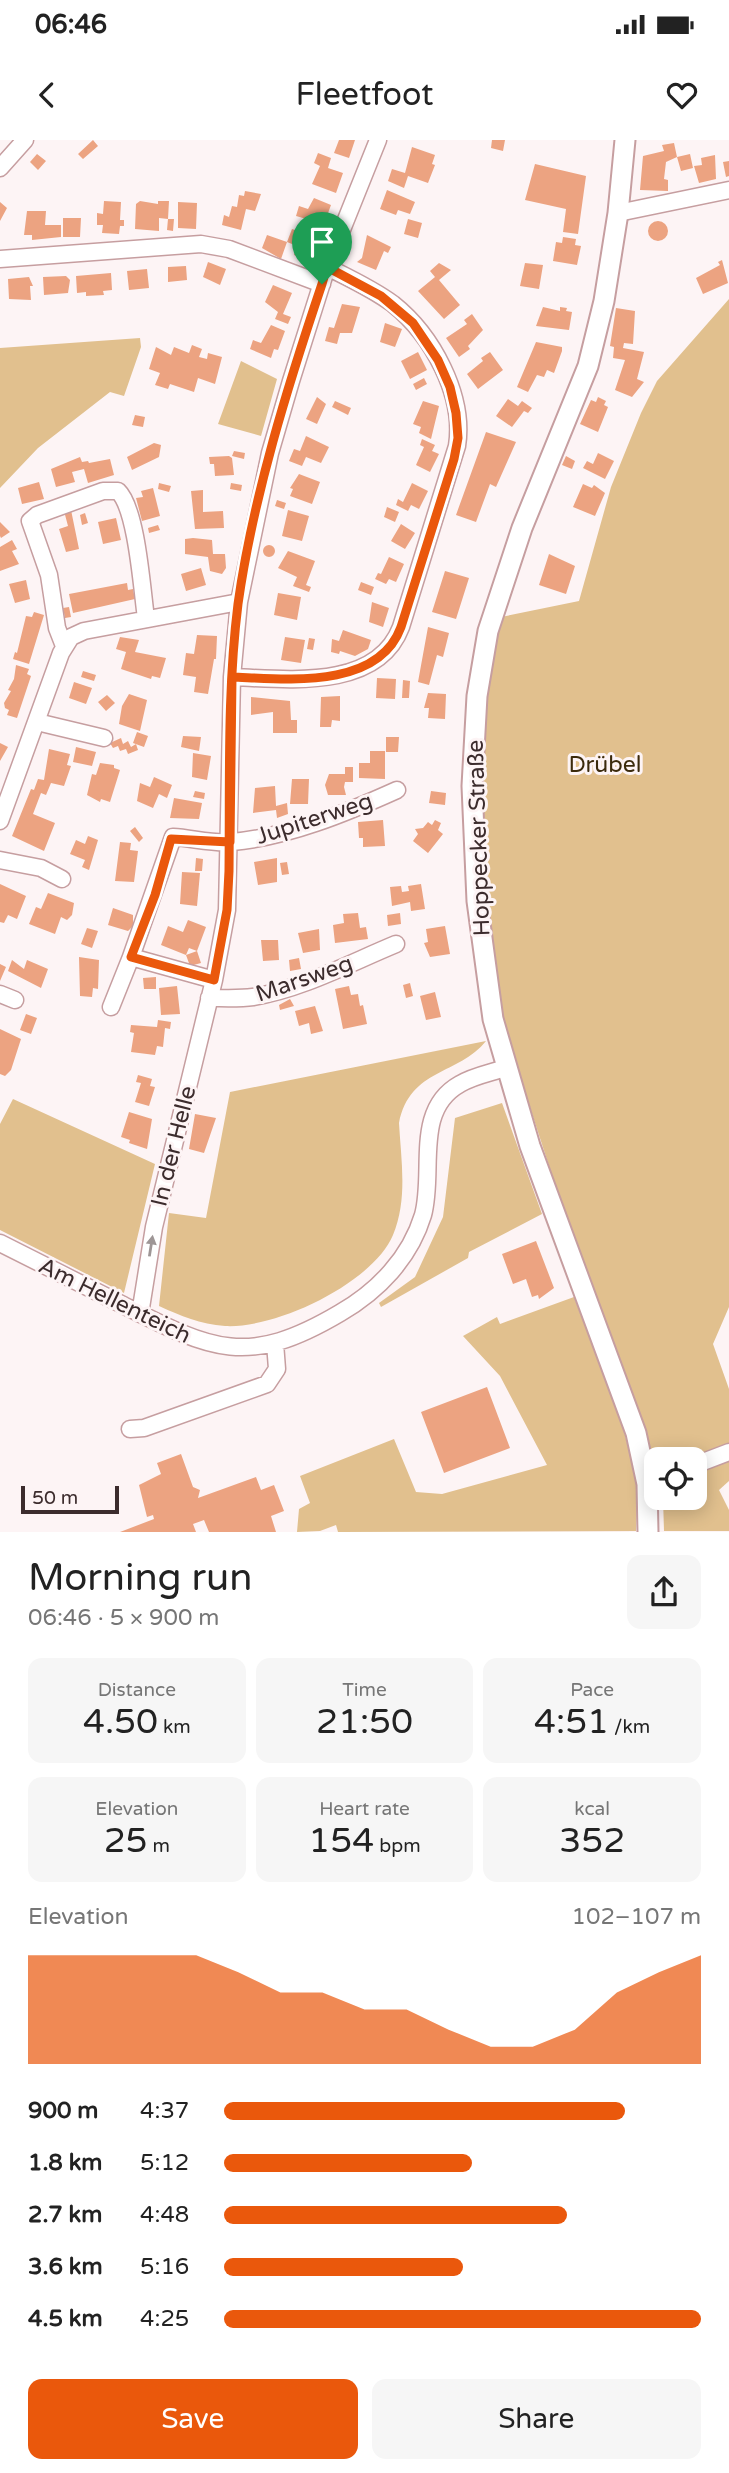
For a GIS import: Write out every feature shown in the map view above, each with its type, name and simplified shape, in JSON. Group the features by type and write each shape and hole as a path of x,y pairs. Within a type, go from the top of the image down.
{"street":[{"path":"0,168 25,140"},
{"name":"In der Helle","path":"140,1314 154,1227 171,1147 214,980 227,910 232,677 239,602 270,453 327,267 378,140"},
{"name":"Hoppecker Straße","path":"625,140 618,213 604,301 588,366 501,587 488,631 477,696 472,786 475,874 486,984 505,1068 530,1146 625,1396 644,1457"},
{"path":"618,213 729,190"},
{"path":"0,259 201,244 229,249 322,284"},
{"path":"232,677 321,678 359,667 390,649 401,627 457,446 458,426 450,387 426,339 390,302 327,267"},
{"path":"64,646 57,628 49,575 30,521 37,515 103,491 118,491 125,502 136,545 146,618"},
{"path":"0,821 64,646 79,632 239,602"},
{"path":"37,722 104,737"},
{"name":"Jupiterweg","path":"230,842 316,822 397,790"},
{"path":"111,1007 151,905 171,839 230,842"},
{"path":"0,860 41,868 62,879"},
{"name":"Marsweg","path":"209,998 251,997 272,993 396,944"},
{"path":"131,957 214,980"},
{"name":"Am Hellenteich","path":"0,1243 187,1338 209,1345 241,1347 275,1343 302,1334 348,1308 392,1272 412,1241 423,1213 429,1132 438,1104 461,1083 505,1068"},
{"path":"130,1429 144,1428 267,1384 276,1374 275,1343"},
{"path":"707,1460 729,1452"},
{"name":"Hoppecker Straße","path":"648,1531 650,1510"}],"green space":[{"name":"Drübel","path":"729,299 729,1307 713,1344 729,1389 729,1446 707,1453 707,1447 650,1447 587,1283 501,1018 487,912 479,803 481,731 501,617 579,601 611,487 657,381"},
{"path":"140,338 141,347 124,396 110,392 38,448 0,488 0,348"},
{"path":"241,361 277,379 261,436 218,424"},
{"path":"486,1041 463,1060 424,1082 413,1092 405,1105 399,1123 402,1193 398,1221 382,1253 365,1270 321,1300 270,1320 246,1325 207,1323 159,1306 169,1213 206,1218 230,1092"},
{"path":"13,1099 155,1164 124,1293 0,1230 0,1124"},
{"path":"502,1103 542,1214 469,1252 468,1258 381,1307 379,1303 415,1277 443,1217 455,1118"},
{"path":"574,1297 621,1419 638,1487 636,1531 338,1532 336,1525 320,1531 297,1532 299,1509 310,1503 300,1476 394,1439 416,1492 442,1494 547,1465 500,1376 463,1336 497,1317 500,1324"},
{"path":"729,1459 729,1481 719,1490 729,1510 729,1531 664,1531 663,1510 707,1510 707,1468"}],"building":[{"path":"93,140 98,146 83,159 78,154"},
{"path":"339,140 355,140 349,158 334,153"},
{"path":"492,140 505,140 503,151 491,148"},
{"path":"674,143 677,157 666,162 664,179 668,180 668,191 640,190 643,156 664,151 662,145"},
{"path":"412,147 435,155 432,164 435,165 428,183 408,176 404,188 388,181 392,169 405,173"},
{"path":"318,153 331,158 328,168 343,173 336,193 312,184 320,166 314,163"},
{"path":"37,154 46,161 38,170 30,162"},
{"path":"690,154 693,168 681,171 677,157"},
{"path":"715,155 716,179 699,183 694,166 702,165 701,158"},
{"path":"729,161 729,176 726,177 723,162"},
{"path":"535,164 586,176 578,234 563,232 566,209 525,200"},
{"path":"387,190 415,202 410,214 398,210 396,215 380,209"},
{"path":"245,191 261,194 255,211 246,209 241,230 222,225 224,215 229,217 232,206 237,207 239,195 244,196"},
{"path":"314,198 331,205 324,224 296,216 299,206 308,209"},
{"path":"104,201 121,202 120,220 124,220 124,226 120,226 119,234 102,233 103,225 97,225 97,213 103,214"},
{"path":"140,201 158,204 158,201 169,201 168,219 159,218 159,231 135,229 136,204"},
{"path":"0,202 7,208 0,221"},
{"path":"178,202 197,203 196,229 178,228"},
{"path":"27,211 46,211 45,225 61,225 61,237 32,240 32,235 24,235"},
{"path":"63,218 81,218 80,237 63,237"},
{"path":"168,219 174,219 173,231 167,230"},
{"path":"408,219 422,223 418,238 404,234"},
{"path":"658,221 665,224 668,231 665,238 658,241 651,238 648,231 651,224"},
{"path":"292,229 319,238 311,261 294,255 297,246 287,242"},
{"path":"267,235 287,242 281,259 262,248"},
{"path":"367,235 391,247 388,253 384,251 376,270 357,262 362,258"},
{"path":"563,237 576,239 575,245 581,246 577,265 553,261 556,242 562,243"},
{"path":"722,260 728,283 703,294 696,278 720,265 718,262"},
{"path":"208,262 226,269 220,285 203,277"},
{"path":"439,263 451,270 439,280 460,305 444,319 418,291 435,277 430,271"},
{"path":"525,263 543,265 539,289 520,286"},
{"path":"186,266 187,280 168,282 168,267"},
{"path":"147,269 149,288 129,290 127,271"},
{"path":"111,273 112,290 103,291 104,295 86,296 86,292 77,293 76,276"},
{"path":"66,276 70,280 68,293 44,295 43,277"},
{"path":"29,277 33,286 30,286 31,300 9,299 8,279"},
{"path":"273,285 292,293 283,314 291,317 288,324 275,319 278,312 265,302"},
{"path":"342,304 360,307 352,333 340,333 337,344 325,341 329,327 334,328"},
{"path":"543,307 560,311 560,307 567,308 566,311 572,312 569,330 536,326"},
{"path":"616,308 635,311 633,344 624,343 623,348 644,352 637,379 644,382 632,397 615,390 625,360 613,358 614,347 610,346"},
{"path":"472,314 483,330 468,346 470,349 459,357 446,338 467,324 464,320"},
{"path":"385,323 402,329 395,347 380,342"},
{"path":"271,325 285,331 278,350 274,349 271,358 250,349 253,340 261,343"},
{"path":"536,342 562,347 562,351 554,373 547,370 544,377 537,375 528,392 517,387"},
{"path":"192,345 202,349 199,357 207,359 208,353 222,357 215,384 198,378 194,392 170,384 168,389 155,385 160,373 149,369 156,347 171,355 174,347 189,353"},
{"path":"418,352 427,370 410,379 401,361"},
{"path":"490,352 503,370 478,389 467,374"},
{"path":"424,378 427,384 416,390 413,384"},
{"path":"317,397 326,404 317,424 306,419"},
{"path":"598,397 606,401 604,405 608,407 598,432 580,424 591,400 596,402"},
{"path":"508,399 518,406 522,401 532,408 528,413 524,411 512,427 496,416"},
{"path":"335,401 351,408 348,415 332,407"},
{"path":"423,401 439,406 431,439 419,433 421,427 413,424"},
{"path":"135,415 145,417 143,427 132,425"},
{"path":"486,432 516,442 496,487 490,484 476,522 456,515"},
{"path":"306,436 329,447 321,463 306,457 302,466 289,461 294,449 300,451"},
{"path":"422,439 435,445 432,451 439,454 430,472 416,465 424,447 420,445"},
{"path":"154,443 161,445 159,457 132,470 127,457"},
{"path":"234,451 245,453 244,459 232,456"},
{"path":"598,453 614,461 605,479 583,468 587,461 593,464"},
{"path":"566,456 575,461 572,469 562,465"},
{"path":"80,457 82,462 89,463 110,459 114,475 88,483 84,469 72,472 75,482 56,487 51,469"},
{"path":"209,457 232,458 234,475 215,476 214,464 210,464"},
{"path":"299,474 320,482 312,504 290,496 293,489 290,488"},
{"path":"39,482 44,499 22,504 18,488"},
{"path":"159,483 171,486 169,492 158,489"},
{"path":"231,483 242,485 241,491 230,489"},
{"path":"412,483 428,491 419,509 411,505 408,511 396,505 398,499 403,502"},
{"path":"583,484 592,488 594,485 605,493 595,516 573,507"},
{"path":"153,488 160,516 142,521 136,498 143,497 141,491"},
{"path":"203,490 203,512 223,511 224,528 195,529 191,491"},
{"path":"277,500 286,503 284,509 275,506"},
{"path":"387,507 399,512 395,522 384,517"},
{"path":"71,510 79,549 66,552 59,529 68,526 64,511"},
{"path":"288,510 309,516 302,541 282,536"},
{"path":"85,513 88,523 82,525 80,515"},
{"path":"116,518 121,540 103,544 98,522"},
{"path":"0,522 10,532 1,538 0,536"},
{"path":"401,524 415,533 405,549 391,541"},
{"path":"158,525 160,530 149,533 148,528"},
{"path":"185,539 212,540 213,554 225,554 226,568 222,574 210,571 208,557 185,554"},
{"path":"12,540 17,549 12,551 19,564 0,571 0,547"},
{"path":"269,545 275,551 269,557 263,551"},
{"path":"288,551 315,561 306,585 311,587 309,592 293,586 297,577 278,568"},
{"path":"549,554 575,566 566,594 539,585"},
{"path":"389,557 404,564 396,582 389,579 386,584 375,579 378,573 381,574"},
{"path":"201,568 206,585 186,591 181,574"},
{"path":"445,571 469,578 456,619 432,612"},
{"path":"26,580 30,599 15,603 9,584"},
{"path":"361,582 374,587 371,595 358,590"},
{"path":"127,583 128,590 133,589 135,599 73,613 69,594"},
{"path":"278,593 301,597 297,620 274,615"},
{"path":"372,602 389,608 383,627 369,622"},
{"path":"69,607 71,617 65,618 63,608"},
{"path":"34,612 44,615 29,664 13,659 26,616 32,617"},
{"path":"428,627 449,633 443,657 437,655 429,685 418,682"},
{"path":"343,630 371,640 368,649 355,656 340,651 339,654 331,652 332,639 339,641"},
{"path":"197,635 217,636 216,659 208,694 194,692 196,677 183,675 186,653 194,654"},
{"path":"120,637 139,640 135,652 166,658 160,678 152,676 151,679 121,669 126,652 116,649"},
{"path":"285,637 305,640 301,663 281,660"},
{"path":"309,638 315,639 313,650 307,649"},
{"path":"16,665 29,669 27,674 31,676 17,718 7,715 9,710 4,703 11,691 8,690 14,679"},
{"path":"83,671 96,675 94,681 81,677"},
{"path":"377,678 396,679 395,699 376,698"},
{"path":"403,680 410,681 409,698 402,698"},
{"path":"74,682 92,688 86,704 69,698"},
{"path":"428,693 446,694 445,719 428,718 429,708 424,708"},
{"path":"129,694 147,700 140,731 119,724 122,706"},
{"path":"107,695 115,703 106,711 98,702"},
{"path":"340,696 340,721 332,720 331,727 320,727 321,697"},
{"path":"251,697 290,701 291,720 297,720 297,733 273,733 273,712 251,715"},
{"path":"137,732 148,736 144,747 133,743"},
{"path":"183,736 201,737 199,751 181,747"},
{"path":"386,737 399,737 398,752 386,752"},
{"path":"121,738 123,744 128,741 131,747 136,744 138,750 128,754 126,749 120,751 118,746 113,748 110,743"},
{"path":"0,743 8,747 0,761"},
{"path":"76,747 96,752 92,766 73,762"},
{"path":"49,749 70,754 67,765 71,766 64,786 51,783 46,795 41,793 33,814 55,823 44,851 12,836 31,789 34,790 38,779 44,780"},
{"path":"370,751 385,751 385,779 359,778 359,763 370,763"},
{"path":"193,753 211,756 207,780 192,777"},
{"path":"100,763 114,765 114,768 120,770 110,802 101,799 100,802 87,795 92,774 96,775"},
{"path":"345,767 353,767 353,782 345,782 346,795 328,795 325,785 329,774 345,774"},
{"path":"154,777 172,785 167,798 159,794 153,808 137,801 140,783 150,787"},
{"path":"292,779 309,779 308,804 290,804"},
{"path":"275,786 276,806 287,803 288,814 277,818 276,810 253,813 255,788"},
{"path":"195,791 205,793 204,799 193,797"},
{"path":"431,791 446,793 445,805 429,803"},
{"path":"174,798 202,803 199,819 170,818"},
{"path":"383,820 385,846 363,847 363,838 359,838 358,822"},
{"path":"435,820 441,823 438,830 443,834 428,853 413,841 418,834 415,829 423,828 428,822 432,825"},
{"path":"135,827 143,838 139,842 130,831"},
{"path":"88,836 98,840 89,870 82,867 85,860 70,854 76,840 85,844"},
{"path":"120,842 131,843 130,850 138,851 134,882 115,881"},
{"path":"196,858 203,859 202,871 195,871"},
{"path":"277,858 277,882 258,885 254,862"},
{"path":"287,862 289,874 282,875 280,863"},
{"path":"182,872 200,873 197,906 180,904"},
{"path":"0,884 26,896 17,919 8,915 4,923 0,922"},
{"path":"421,884 425,909 411,911 410,902 392,906 390,887 401,886 402,892 409,891 408,886"},
{"path":"48,893 74,903 72,915 67,920 61,917 55,934 29,924 36,907 41,909"},
{"path":"113,908 133,915 133,926 128,931 108,925"},
{"path":"358,913 360,928 366,927 368,939 335,943 333,925 344,923 343,914"},
{"path":"400,913 401,924 388,926 387,915"},
{"path":"188,920 206,927 197,951 189,948 186,955 161,945 168,926 183,932"},
{"path":"445,926 450,954 430,957 424,943 428,942 426,929"},
{"path":"87,928 98,931 92,948 81,944"},
{"path":"319,929 320,950 303,953 298,933"},
{"path":"261,940 278,940 279,960 263,961"},
{"path":"197,951 201,963 190,966 186,955"},
{"path":"79,957 99,960 98,989 93,988 92,997 80,996"},
{"path":"299,958 301,969 290,971 289,960"},
{"path":"12,960 24,969 27,960 48,969 41,988 8,971"},
{"path":"0,964 6,967 0,981"},
{"path":"156,977 156,989 144,989 143,978"},
{"path":"410,983 413,996 406,998 403,985"},
{"path":"177,986 180,1014 161,1015 159,988"},
{"path":"349,986 351,995 358,994 367,1024 343,1029 335,989"},
{"path":"435,992 441,1017 426,1020 420,996"},
{"path":"290,999 294,1006 280,1010 279,1005"},
{"path":"315,1006 323,1031 311,1034 309,1023 299,1026 295,1011"},
{"path":"26,1014 37,1018 31,1034 20,1030"},
{"path":"158,1020 171,1022 170,1029 165,1028 163,1047 157,1046 155,1055 131,1052 134,1033 130,1032 131,1025 157,1027"},
{"path":"0,1029 21,1039 11,1070 5,1076 0,1074"},
{"path":"138,1075 152,1079 150,1086 155,1087 149,1106 135,1102 141,1083 136,1082"},
{"path":"129,1112 152,1119 147,1149 121,1137"},
{"path":"195,1114 216,1118 204,1153 189,1149"},
{"path":"536,1241 554,1288 539,1299 538,1295 532,1297 526,1279 513,1284 502,1254"},
{"path":"487,1387 510,1448 444,1473 421,1412"},
{"path":"181,1454 193,1487 200,1490 198,1498 256,1477 261,1490 274,1485 284,1511 271,1516 276,1532 209,1532 204,1520 193,1524 196,1532 120,1532 154,1519 153,1515 147,1517 139,1485 161,1474 157,1463"}],"route":[{"path":"322,284 270,453 239,602 232,677 229,871 229,890 214,980 131,957 155,895 171,839 175,837 230,842 232,677 307,680 321,678 359,667 390,649 398,637 454,459 458,438 450,387 431,346 413,323 381,296 327,267 322,284"}]}
